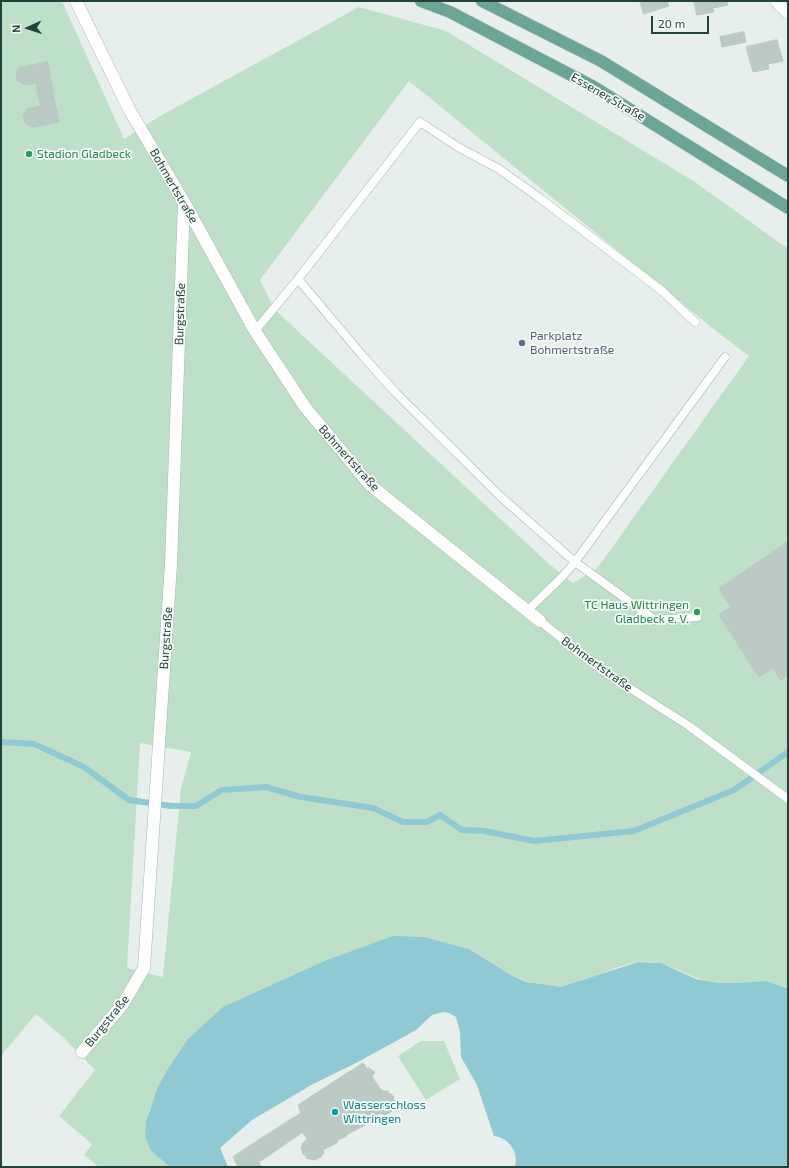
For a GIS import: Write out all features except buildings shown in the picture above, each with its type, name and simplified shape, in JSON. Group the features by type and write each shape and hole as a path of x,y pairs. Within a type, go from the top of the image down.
{"main road":[{"name":"Essener Straße","path":"421,1 450,12 594,87 788,208"},
{"path":"482,1 601,61 788,176"}],"street":[{"name":"Bohmertstraße","path":"76,1 129,109 184,202 254,331 305,407 370,485 540,621"},
{"path":"776,1 788,13"},
{"name":"Burgstraße","path":"82,1052 123,1004 144,968 171,564 184,202"}],"lane":[{"path":"254,331 298,280 420,122 458,147 499,169 541,199 661,290 695,322"},
{"path":"298,280 396,393 501,497 575,562 655,620 697,617"},
{"path":"527,611 564,575 575,562 725,357"},
{"name":"Bohmertstraße","path":"540,621 603,670 689,726 788,799"}],"green space":[{"path":"1,1 62,1 124,139 160,116 359,7 446,31 695,182 788,249 788,988 761,982 735,984 716,983 697,978 668,966 648,962 638,962 626,965 560,987 547,986 535,984 512,975 469,949 166,1072 149,1111 151,1151 170,1167 99,1167 84,1155 92,1144 59,1116 95,1070 64,1038 36,1014 1,1056","holes":["409,81 716,331 749,356 601,563 595,570 573,583 549,564 274,309 260,280","140,743 191,752 181,788 163,977 127,968"]},
{"path":"421,1041 444,1041 460,1079 426,1100 398,1056"}],"water":[{"path":"393,936 423,937 469,949 511,975 526,982 561,987 638,962 661,963 696,979 717,983 765,981 788,988 788,1167 515,1167 516,1156 514,1151 512,1147 504,1140 494,1136 477,1085 461,1057 460,1032 456,1017 449,1013 443,1012 432,1015 416,1030 358,1062 313,1084 252,1120 220,1148 228,1167 170,1167 151,1151 145,1136 146,1122 157,1089 166,1072 188,1039 223,1007 327,960"}],"waterway":[{"path":"1,742 34,744 84,767 129,800 171,806 196,806 222,790 266,787 301,797 373,808 403,822 427,822 440,815 462,830 484,831 534,841 634,831 734,790 788,752"}],"place":[{"name":"Stadion Gladbeck","path":"29,154"},
{"name":"Parkplatz Bohmertstraße","path":"522,343"},
{"name":"TC Haus Wittringen Gladbeck e. V.","path":"697,612"},
{"name":"Wasserschloss Wittringen","path":"335,1112"}]}
